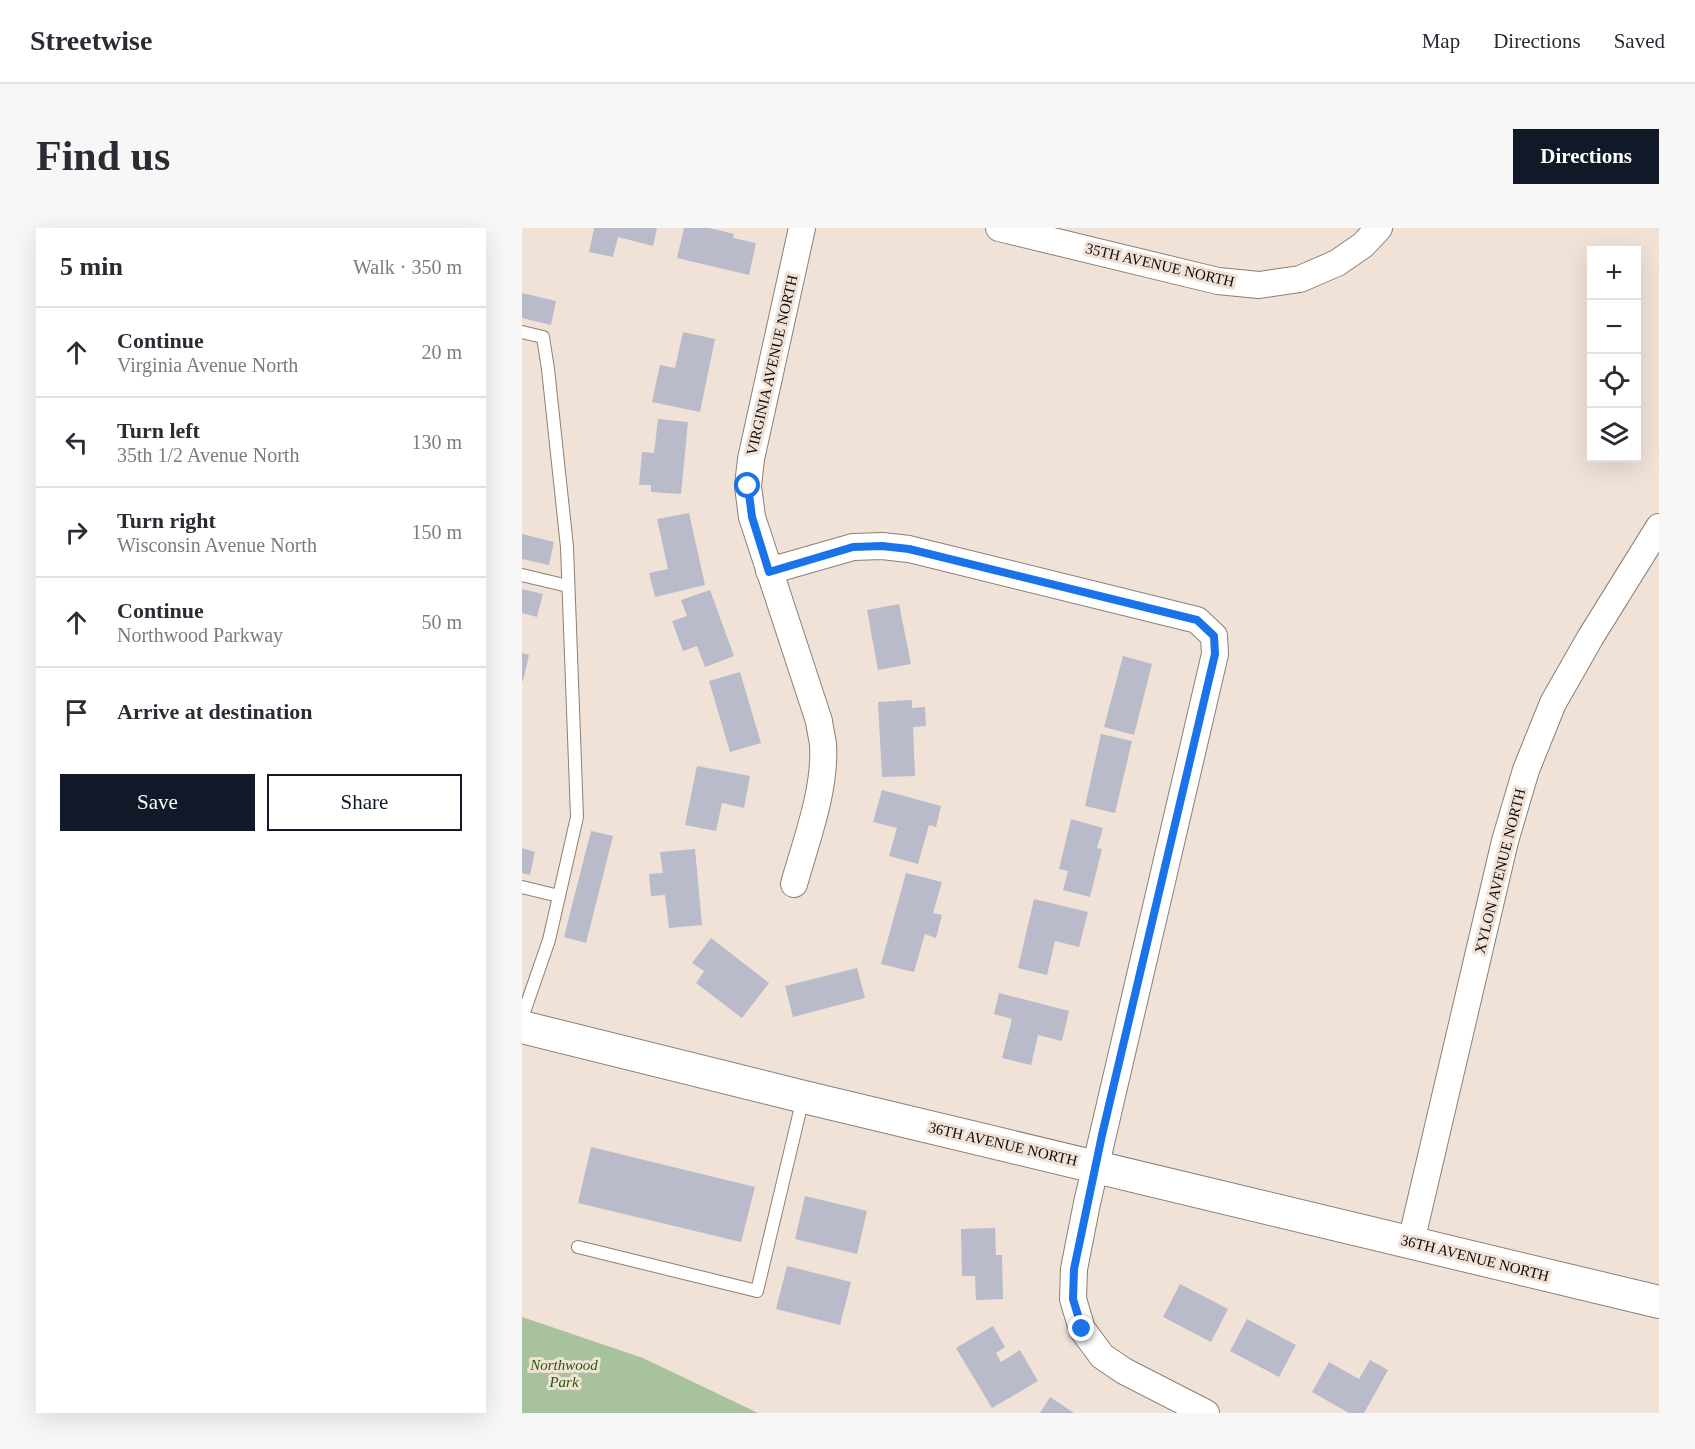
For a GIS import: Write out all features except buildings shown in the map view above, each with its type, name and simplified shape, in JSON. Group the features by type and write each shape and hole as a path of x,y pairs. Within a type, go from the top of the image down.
{"street":[{"name":"VIRGINIA AVENUE NORTH","path":"794,885 813,817 822,773 823,745 819,721 752,517 748,486 751,459 802,228"},
{"name":"35TH AVENUE NORTH","path":"999,228 1218,281 1259,285 1300,279 1337,263 1363,244 1379,228"},
{"name":"XYLON AVENUE NORTH","path":"1412,1242 1505,841 1526,770 1553,703 1590,638 1659,527"},
{"path":"769,572 853,547 882,546 909,549 1197,620 1214,636 1215,654 1095,1166 1074,1269 1073,1299 1082,1329 1102,1356 1124,1371 1206,1413"},
{"name":"36TH AVENUE NORTH","path":"522,1027 1659,1302"}],"lane":[{"path":"522,332 543,337 548,369 567,547 577,817 549,940 522,1018"},
{"path":"522,575 568,586"},
{"path":"522,887 559,896"},
{"path":"578,1247 758,1291 804,1097"}],"green space":[{"name":"Northwood Park","path":"522,1317 643,1358 758,1413 522,1413"}],"route":[{"path":"748,486 752,517 769,572 853,547 882,546 909,549 1197,620 1214,636 1215,654 1102,1135 1074,1269 1073,1299 1082,1329"}]}
